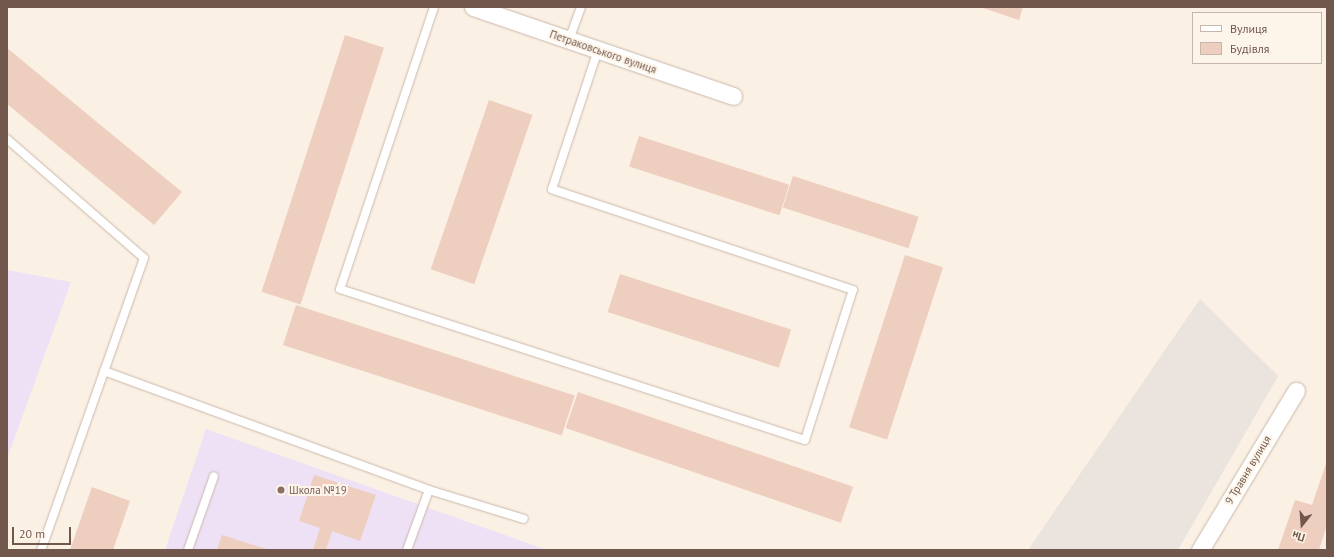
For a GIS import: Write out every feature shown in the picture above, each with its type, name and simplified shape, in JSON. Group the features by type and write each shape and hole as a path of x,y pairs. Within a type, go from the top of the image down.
{"street":[{"name":"Петраковського вулиця","path":"473,7 733,96"},
{"name":"9 Травня вулиця","path":"1200,550 1296,391"}],"lane":[{"path":"434,7 340,289 805,440 852,290 552,189 598,50"},
{"path":"569,40 581,7"},
{"path":"7,139 144,258 41,550"},
{"path":"104,371 429,490 524,519"},
{"path":"188,550 214,476"},
{"path":"407,550 429,490"}],"shaded area":[{"path":"7,270 71,282 7,459"},
{"path":"1200,299 1278,376 1178,550 1028,550"},
{"name":"Школа №19","path":"206,429 547,550 165,550"}],"building":[{"path":"980,7 1023,7 1019,20"},
{"path":"345,35 384,48 301,304 262,292"},
{"path":"7,48 182,192 154,225 7,104"},
{"path":"489,100 532,115 474,284 431,269"},
{"path":"639,136 789,185 779,215 629,166"},
{"path":"793,176 919,217 908,248 783,207"},
{"path":"905,255 943,267 887,440 849,427"},
{"path":"620,274 791,330 779,368 608,312"},
{"path":"296,305 575,396 562,435 283,345"},
{"path":"578,392 853,487 841,523 566,428"},
{"path":"1327,461 1327,525 1319,550 1278,550 1295,500 1312,505"},
{"path":"314,475 376,495 360,541 332,531 326,550 313,550 320,528 299,521"},
{"path":"92,487 130,501 113,550 70,550"},
{"path":"222,535 270,550 217,550"}],"place":[{"name":"Школа №19","path":"281,490"}]}
